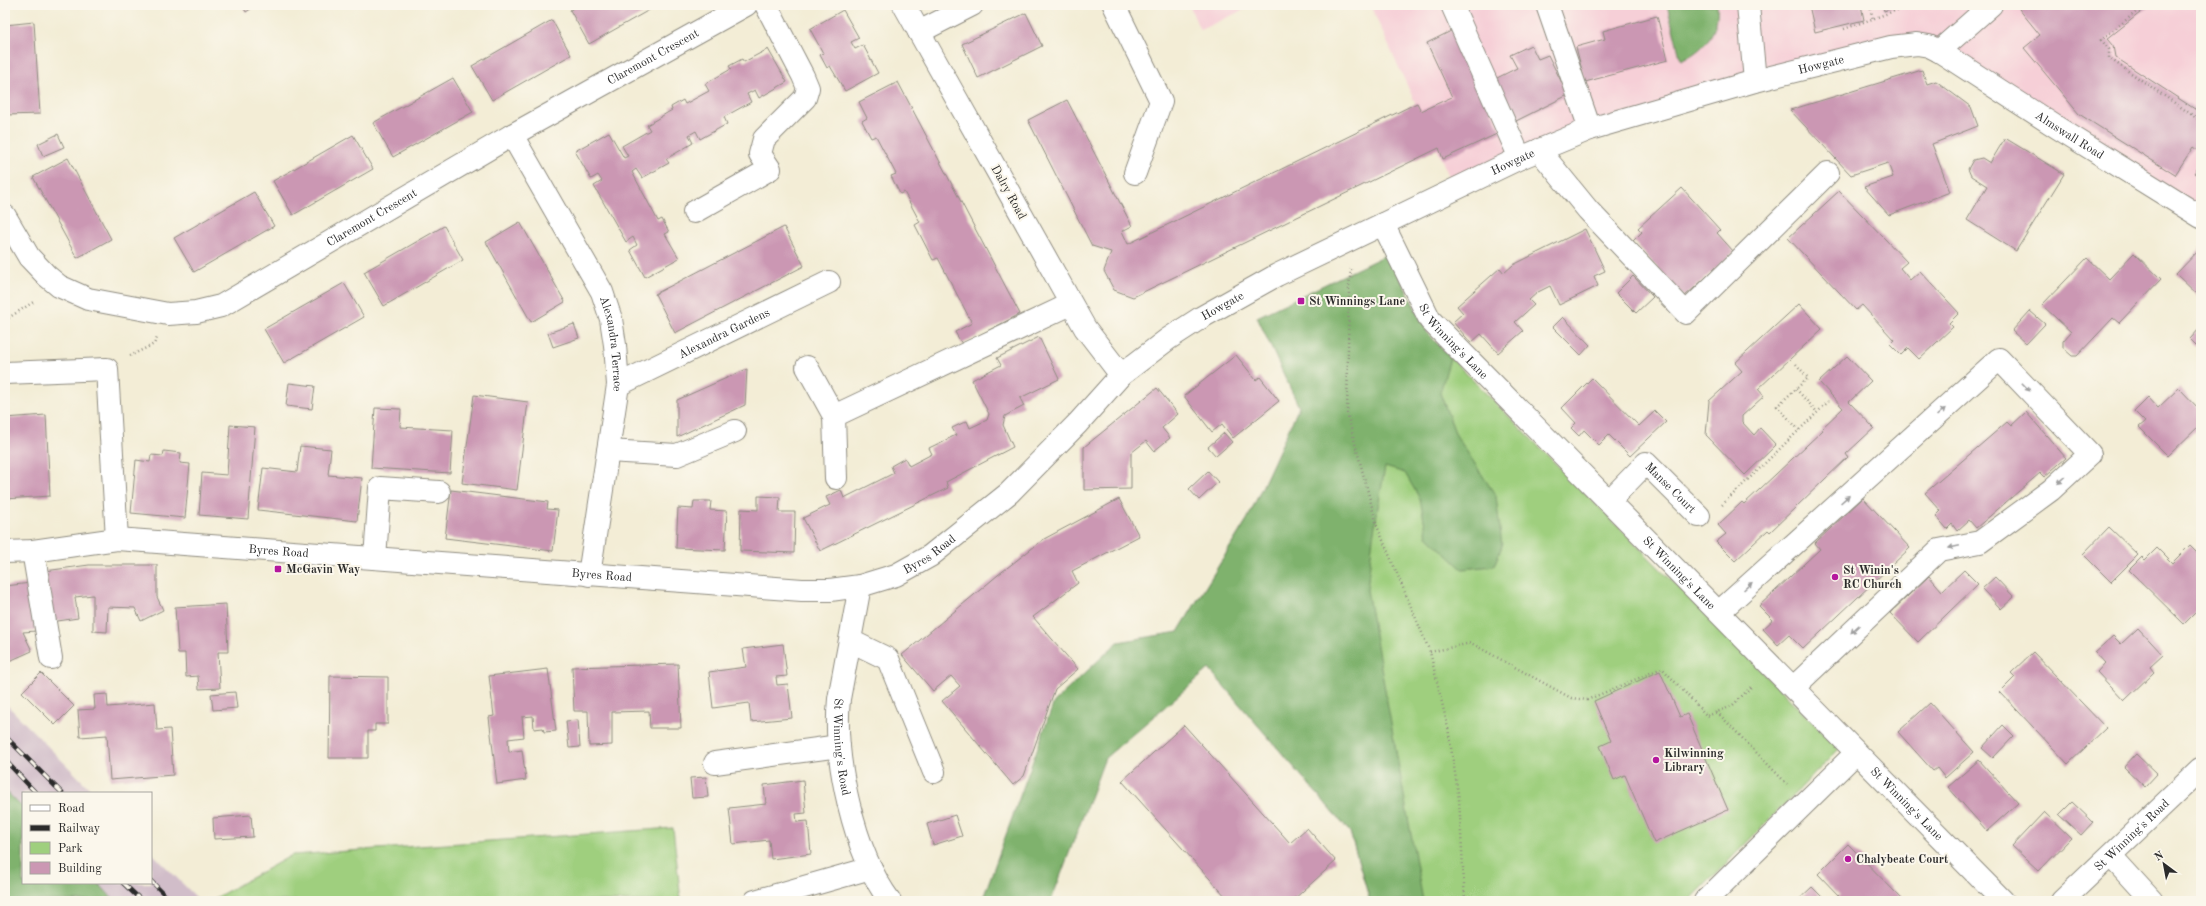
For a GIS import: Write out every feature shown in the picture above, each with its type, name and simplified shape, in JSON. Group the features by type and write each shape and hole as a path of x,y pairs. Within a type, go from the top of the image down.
{"main road":[{"name":"Claremont Crescent","path":"5,216 29,257 47,276 60,286 88,299 168,314 196,312 221,306 512,135 746,5"},
{"path":"694,212 770,169 760,154 764,139 805,98 808,88 803,76 766,5"},
{"name":"Dalry Road","path":"904,5 1085,328 1121,375"},
{"path":"919,32 972,5"},
{"path":"1114,5 1161,101 1135,173"},
{"path":"1452,5 1530,154 1588,210 1686,313 1828,173"},
{"path":"1547,5 1590,129"},
{"path":"1748,5 1755,81"},
{"path":"1939,52 1991,5"},
{"name":"Howgate","path":"1121,375 1168,339 1202,317 1277,275 1530,154 1590,129 1755,81 1891,47 1917,44 1929,46 1939,52"},
{"name":"Almswall Road","path":"1939,52 2201,217"},
{"name":"Alexandra Terrace","path":"512,135 602,292 611,319 616,345 618,385 589,575"},
{"name":"St Winning's Lane","path":"1383,224 1430,320 1794,687 1856,753 2003,901"},
{"name":"Alexandra Gardens","path":"618,385 829,282"},
{"path":"834,416 1071,304"},
{"path":"1719,612 1999,359 2090,454 2051,490 1980,542 1939,550 1794,687"},
{"path":"807,367 834,416 836,478"},
{"path":"5,373 107,369 117,538"},
{"name":"Byres Road","path":"5,552 33,551 117,538 802,590 830,590 860,586 896,575 930,556 1009,493 1078,423 1121,375"},
{"path":"608,451 677,455 735,431"},
{"name":"Manse Court","path":"1609,501 1646,463 1708,513"},
{"path":"375,558 380,488 439,492"},
{"path":"33,551 51,658"},
{"name":"St Winning's Road","path":"860,586 851,641 839,699 837,718 848,801 858,839 871,868 890,901"},
{"path":"851,641 888,659 934,772"},
{"path":"715,764 840,746"},
{"path":"1705,901 1856,753"},
{"name":"St Winning's Road","path":"2062,901 2111,856 2201,768"},
{"path":"2111,856 2152,901"},
{"path":"755,901 871,868"}],"path":[{"path":"1870,5 1873,20"},
{"path":"2145,5 2101,40 2109,49 2109,58 2201,121"},
{"path":"1355,239 1349,286 1347,413 1377,526 1430,652 1448,728 1459,799 1465,901"},
{"path":"5,320 60,286"},
{"path":"107,369 154,344 168,314"},
{"path":"1796,364 1808,378 1777,406 1799,430"},
{"path":"1796,389 1818,412"},
{"path":"1708,513 1799,430 1829,400"},
{"path":"1430,652 1471,643 1570,698 1580,700 1587,700 1662,668 1707,716 1732,706 1773,666"},
{"path":"1717,712 1806,802"}],"shaded area":[{"path":"1189,5 1254,5 1200,30"},
{"path":"1370,5 2201,5 2201,217 1929,46 1755,81 1455,189"},
{"path":"5,703 93,792 22,792 22,807 5,790"},
{"path":"152,853 200,901 115,901 99,884 152,884"}],"green space":[{"path":"1667,5 1717,5 1716,24 1709,39 1697,51 1681,61"},
{"path":"1388,254 1429,336 1839,749 1689,901 1370,901 1350,832 1178,632 1248,518 1300,406 1327,284"},
{"path":"1388,254 1427,332 1450,358 1440,393 1456,435 1496,496 1502,546 1494,566 1462,569 1427,536 1420,499 1405,473 1385,467 1373,537 1367,590 1423,901 1370,901 1350,832 1209,669 1105,758 1051,901 982,901 1054,702 1118,642 1178,632 1248,518 1299,407 1257,317"},
{"path":"5,790 22,807 22,884 99,884 115,901 5,901"},
{"path":"673,828 681,901 210,901 292,855"}],"building":[{"path":"242,5 257,5 246,12"},
{"path":"578,5 658,5 589,44 570,10"},
{"path":"1809,5 1861,5 1864,20 1815,32"},
{"path":"1883,5 1900,5 1884,11"},
{"path":"2024,5 2150,5 2107,39 2113,46 2115,57 2201,113 2201,153 2193,147 2175,175 2079,114 2024,48 2040,35 2019,9"},
{"path":"843,10 859,38 851,42 855,49 863,45 878,73 845,91 830,66 827,68 820,55 823,53 810,29"},
{"path":"1026,13 1042,46 978,78 962,44"},
{"path":"1657,16 1668,60 1585,82 1576,47 1605,39 1603,31"},
{"path":"552,20 571,55 492,100 472,66"},
{"path":"34,22 40,114 5,115 5,25"},
{"path":"1453,30 1501,132 1443,159 1439,148 1133,297 1114,290 1104,271 1111,252 1092,246 1028,120 1067,100 1132,226 1122,231 1128,244 1417,103 1421,111 1452,97 1427,43"},
{"path":"1531,45 1538,59 1548,55 1568,95 1516,121 1495,79 1517,68 1510,55"},
{"path":"768,49 787,82 759,98 755,90 747,94 751,102 724,117 727,124 700,139 696,131 689,135 693,143 666,159 669,163 642,178 636,169 632,172 658,221 662,219 669,232 665,234 679,258 645,277 630,250 637,245 633,237 626,242 594,186 602,181 598,175 591,179 575,151 609,132 624,158 628,156 622,146 650,130 647,125 672,110 671,107 683,100 685,104 709,91 705,84 731,69 729,66 742,59 744,62"},
{"path":"1922,70 1927,84 1936,81 1971,107 1978,126 1932,144 1950,192 1889,215 1864,187 1893,177 1888,163 1851,175 1790,110"},
{"path":"453,78 473,112 393,157 373,123"},
{"path":"898,82 1020,314 962,344 955,332 972,323 938,258 933,260 915,225 920,222 904,192 900,194 891,176 896,174 876,136 871,138 862,121 867,118 859,102"},
{"path":"58,134 64,147 43,156 38,144"},
{"path":"353,135 373,169 293,215 273,181"},
{"path":"2005,138 2064,174 2016,251 1967,220 1987,186 1971,176 1968,169 1973,160 1982,158 1990,163"},
{"path":"68,158 111,239 77,258 33,177"},
{"path":"2201,164 2201,178 2194,173"},
{"path":"1682,188 1720,230 1717,233 1734,252 1684,297 1633,241 1642,232 1638,228"},
{"path":"1839,191 1907,262 1900,268 1910,280 1920,271 1959,313 1949,323 1953,327 1919,359 1908,348 1901,355 1890,344 1894,340 1862,305 1856,310 1788,238"},
{"path":"254,192 274,226 194,272 174,238"},
{"path":"520,222 565,302 531,322 486,242"},
{"path":"444,226 463,260 384,306 364,272"},
{"path":"784,227 804,266 675,333 655,294"},
{"path":"1585,229 1605,271 1594,276 1598,286 1559,305 1550,286 1538,292 1529,300 1534,305 1515,322 1523,331 1498,353 1481,334 1471,343 1453,322 1463,313 1457,306 1500,268 1504,273 1513,265"},
{"path":"2201,248 2201,298 2176,274"},
{"path":"2134,253 2161,279 2119,323 2113,318 2077,356 2072,356 2063,348 2063,341 2071,332 2042,305 2087,258 2109,279"},
{"path":"1633,276 1653,297 1636,313 1616,293"},
{"path":"344,283 364,317 284,363 264,329"},
{"path":"1799,304 1822,329 1758,389 1764,396 1742,416 1742,422 1754,435 1760,428 1776,445 1745,475 1706,435 1709,401 1742,371 1735,363"},
{"path":"2030,311 2045,324 2026,344 2012,331"},
{"path":"1563,317 1590,345 1581,355 1553,327"},
{"path":"574,324 579,338 553,347 548,333"},
{"path":"2201,327 2201,350 2190,339"},
{"path":"1039,337 1059,379 1020,398 1024,406 1005,416 1003,425 1013,447 946,482 948,488 820,551 803,518 830,505 826,497 841,490 844,498 894,473 891,466 905,458 909,466 932,454 929,448 956,435 952,428 967,421 970,428 987,420 989,414 972,380 1001,365 997,358"},
{"path":"1236,355 1256,380 1260,377 1279,401 1233,438 1222,424 1212,432 1184,396"},
{"path":"1847,356 1871,381 1849,402 1874,428 1846,454 1848,457 1770,532 1768,530 1735,561 1716,542 1726,534 1718,525 1742,502 1744,504 1823,430 1821,429 1843,408 1819,382"},
{"path":"747,369 745,405 677,437 677,400"},
{"path":"1592,378 1639,426 1655,411 1666,422 1630,456 1609,435 1599,445 1584,430 1579,436 1571,428 1576,423 1562,408"},
{"path":"289,383 315,386 312,409 286,406"},
{"path":"1157,388 1178,414 1162,428 1170,438 1154,451 1146,441 1131,453 1131,489 1084,490 1084,447"},
{"path":"2179,388 2201,411 2201,424 2168,456 2139,427 2145,422 2134,411 2148,397 2158,408"},
{"path":"474,395 528,402 517,490 462,483"},
{"path":"375,408 401,409 400,427 453,430 450,473 371,468"},
{"path":"2026,412 2066,458 2044,477 2040,473 1976,528 1969,520 1957,531 1952,524 1947,529 1936,516 1941,511 1925,493 2007,422 2011,426"},
{"path":"46,415 50,496 5,499 5,418"},
{"path":"230,425 255,427 248,519 199,515 202,473 227,475"},
{"path":"1224,433 1232,442 1216,456 1208,447"},
{"path":"300,446 331,449 328,475 362,478 357,521 258,510 263,468 297,472"},
{"path":"164,451 181,453 180,463 190,464 185,518 131,513 136,460 150,462 151,455 163,456"},
{"path":"1208,471 1218,482 1199,500 1189,489"},
{"path":"451,490 548,502 547,509 558,510 553,551 445,538"},
{"path":"758,496 780,497 779,512 795,512 794,553 740,551 741,509 758,510"},
{"name":"St Winin's RC Church","path":"1863,498 1910,548 1803,649 1789,635 1778,645 1763,629 1773,620 1759,606 1820,549 1815,543"},
{"path":"1119,499 1139,536 1072,571 1078,583 1033,617 1078,669 1055,689 1024,776 1013,785 942,701 960,686 951,676 933,691 902,655 998,575 1044,539"},
{"path":"694,501 711,501 710,510 727,511 725,550 676,548 678,508 693,509"},
{"path":"2109,527 2138,555 2111,582 2083,554"},
{"path":"2190,545 2201,556 2201,607 2184,624 2129,570 2142,557 2145,560 2157,548 2172,563"},
{"path":"89,565 157,565 157,597 163,610 141,621 135,608 108,607 107,632 93,631 93,595 75,597 78,618 51,622 45,571"},
{"path":"1964,570 1978,584 1918,642 1890,613 1929,576 1942,591"},
{"path":"1995,577 2014,597 2001,609 1982,589"},
{"path":"31,583 36,631 23,632 32,651 5,663 5,586"},
{"path":"226,604 228,652 218,652 220,688 199,689 198,676 186,677 185,653 178,653 175,607"},
{"path":"2138,628 2163,655 2150,667 2154,672 2124,701 2097,672 2105,663 2095,652 2113,636 2121,644"},
{"path":"783,644 787,676 776,677 777,685 788,684 792,718 751,722 749,703 713,708 709,672 746,667 743,649"},
{"path":"2033,652 2106,728 2068,764 2000,692 2015,677 2011,673"},
{"path":"678,664 681,728 650,728 649,711 612,712 612,745 589,746 588,711 574,711 572,667"},
{"path":"548,669 556,731 544,732 543,728 534,729 533,716 522,717 524,737 508,739 509,752 522,750 526,780 497,784 489,717 494,716 489,676"},
{"name":"Kilwinning Library","path":"1660,671 1680,717 1687,714 1728,810 1654,843 1625,775 1614,780 1600,746 1611,741 1594,701"},
{"path":"41,673 74,706 55,725 22,692"},
{"path":"330,676 388,677 388,724 375,724 375,731 368,731 368,758 329,758"},
{"path":"235,692 237,708 213,710 211,694"},
{"path":"107,694 108,707 155,703 157,730 170,729 173,775 110,780 107,735 80,737 78,710 95,709 94,695"},
{"path":"1930,703 1974,752 1945,778 1937,768 1933,771 1898,732"},
{"path":"578,720 580,747 569,748 566,721"},
{"path":"1184,725 1290,843 1307,828 1336,861 1292,901 1224,901 1227,898 1122,781"},
{"path":"2003,725 2014,736 1993,758 1982,748"},
{"path":"2136,754 2157,774 2145,787 2124,767"},
{"path":"1979,760 2018,803 1987,831 1948,787"},
{"path":"706,777 708,797 692,798 690,778"},
{"path":"803,780 806,813 796,814 797,822 808,821 811,854 771,859 769,840 733,844 729,808 766,804 764,785"},
{"path":"2072,802 2093,822 2081,835 2059,815"},
{"path":"2044,812 2071,838 2039,871 2012,846"},
{"path":"251,815 253,837 214,839 213,818"},
{"path":"955,815 962,836 933,845 927,824"},
{"name":"Chalybeate Court","path":"1848,844 1904,901 1833,901 1839,896 1818,874"},
{"path":"1812,887 1826,901 1797,901"}],"railway":[{"path":"5,736 61,792"},
{"path":"5,760 35,792"},
{"path":"152,882 171,901"},
{"path":"124,884 142,901"}],"place":[{"name":"St Winnings Lane","path":"1301,301"},
{"name":"McGavin Way","path":"278,569"},
{"name":"St Winin's RC Church","path":"1835,577"},
{"name":"Kilwinning Library","path":"1656,760"},
{"name":"Chalybeate Court","path":"1848,859"}]}
